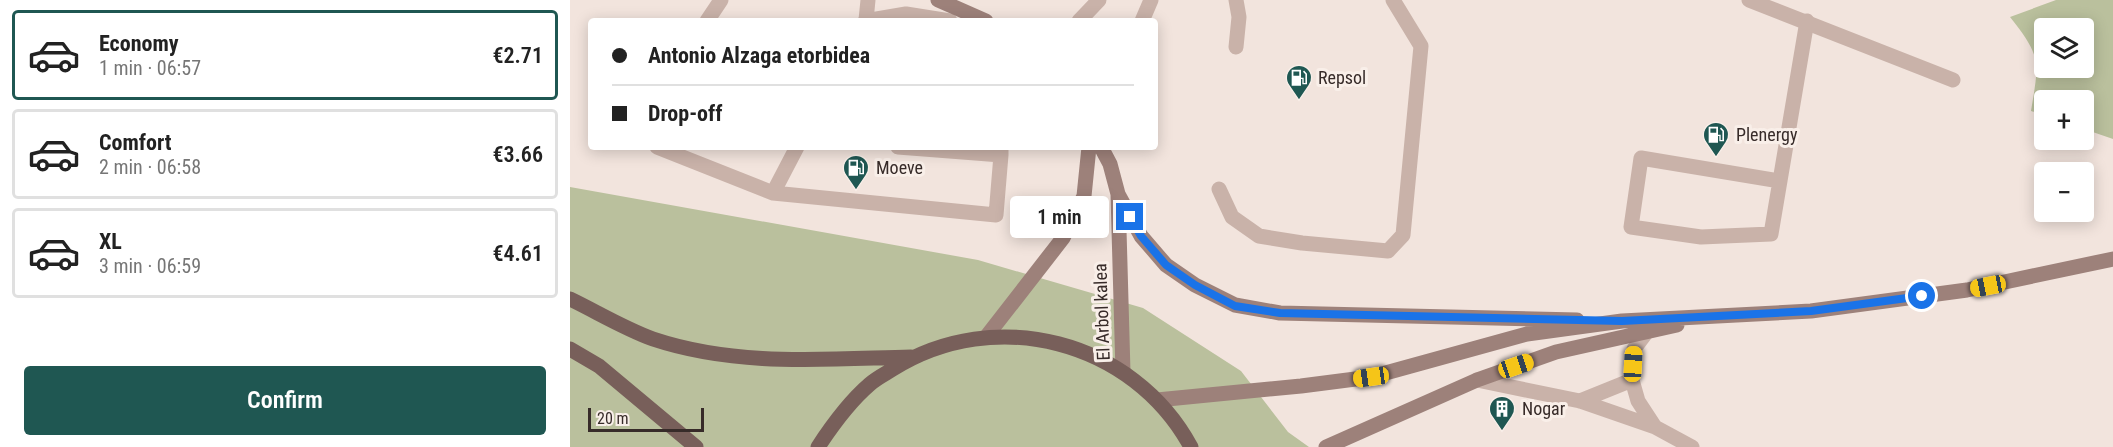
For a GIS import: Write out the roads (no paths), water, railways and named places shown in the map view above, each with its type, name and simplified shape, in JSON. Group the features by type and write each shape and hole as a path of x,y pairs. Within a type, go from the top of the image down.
{"main road":[{"path":"570,299 652,338 716,355 769,360 911,357"},
{"path":"818,447 837,417 871,383 911,357 948,344 986,337 1023,337 1058,343 1091,355 1123,372 1157,400 1182,431 1191,447"},
{"path":"570,349 599,366 693,443"}],"street":[{"path":"709,18 721,0"},
{"path":"865,18 868,0"},
{"path":"938,0 979,18"},
{"path":"1082,18 1099,0"},
{"path":"1236,0 1239,17 1236,47"},
{"path":"1219,189 1232,217 1259,236 1302,243 1388,251 1403,235 1421,46 1393,0"},
{"path":"1749,0 1953,80"},
{"path":"879,18 906,14 931,18"},
{"path":"1780,181 1641,158 1630,227 1701,237 1771,234 1780,181 1807,21"},
{"path":"665,150 773,193 996,215 1001,151 975,150"},
{"path":"773,193 795,150"},
{"path":"986,337 1063,238 1084,196 1089,150"},
{"name":"El Arbol kalea","path":"1103,150 1110,164 1118,194 1123,372"},
{"path":"1118,194 1141,236 1166,265 1195,285 1235,306 1280,313 1622,321 1811,311 1967,290 2113,260"},
{"path":"1326,447 1477,380 1556,352 1646,333 1706,317"},
{"path":"1157,400 1371,377 1527,334 1622,321"},
{"path":"1646,333 1634,348 1632,380 1638,400 1655,428"},
{"path":"1477,380 1580,401 1655,428 1692,447"},
{"path":"1580,401 1632,380"}],"place":[{"name":"Repsol","path":"1299,101"},
{"name":"Plenergy","path":"1716,158"},
{"name":"Moeve","path":"856,191"},
{"name":"Nogar","path":"1502,432"}]}
